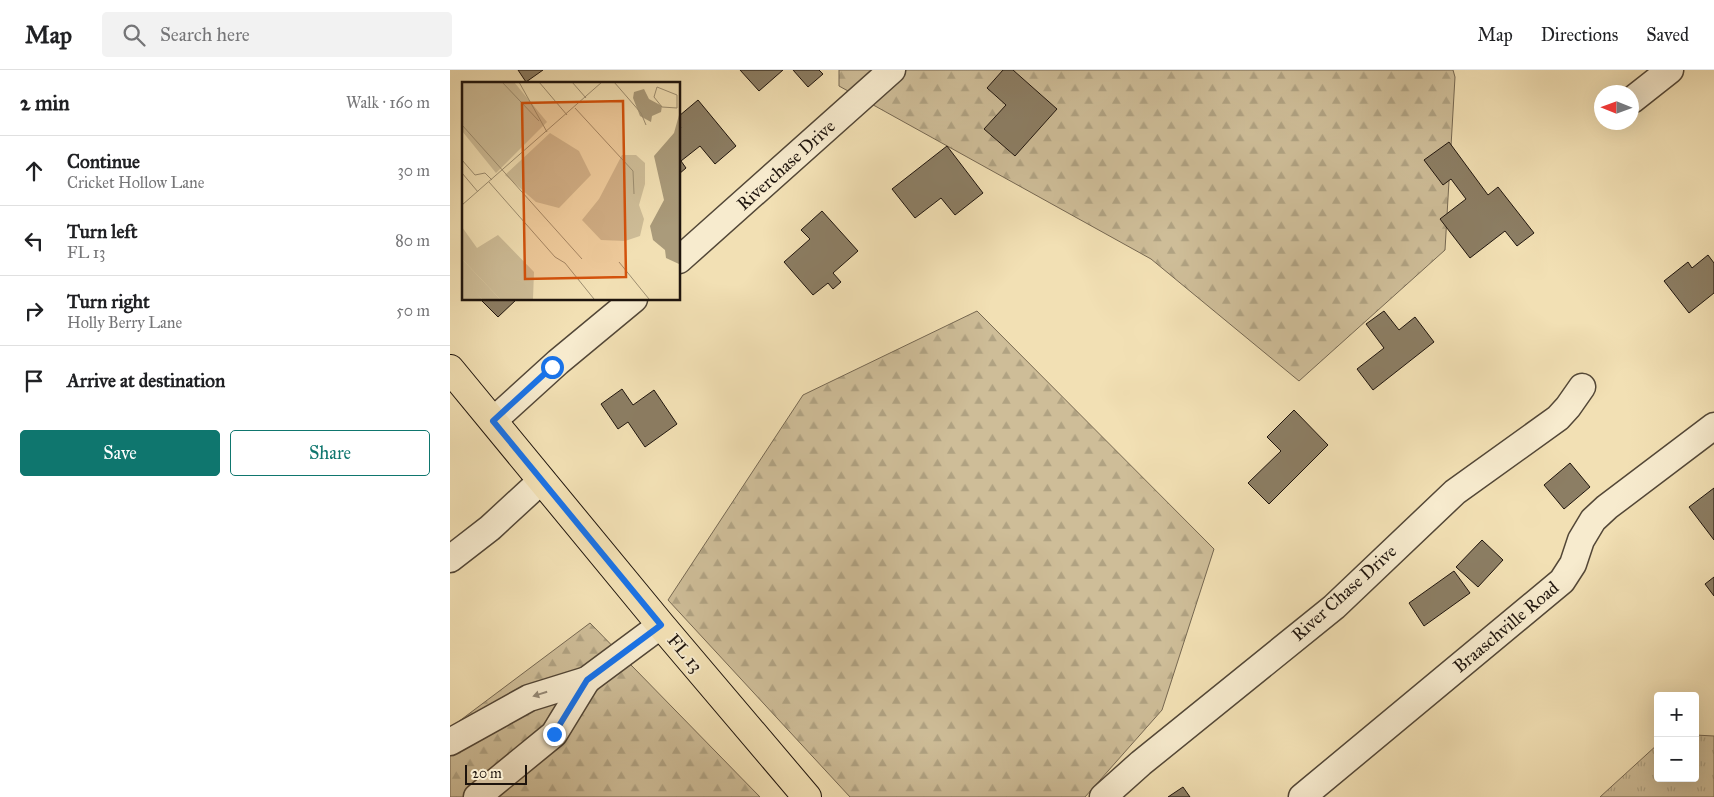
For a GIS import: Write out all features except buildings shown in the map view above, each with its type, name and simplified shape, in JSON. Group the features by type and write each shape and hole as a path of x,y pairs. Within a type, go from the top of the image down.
{"main road":[{"name":"FL 13","path":"450,369 661,625 807,797"}],"street":[{"name":"Riverchase Drive","path":"680,259 892,70"},
{"path":"1639,94 1670,70"},
{"path":"493,421 552,367 633,300"},
{"name":"River Chase Drive","path":"1103,797 1334,607 1455,492 1558,418 1582,387"},
{"name":"Braaschville Road","path":"1302,797 1562,580 1573,564 1581,540 1593,520 1607,507 1714,426"},
{"path":"450,559 490,528 542,480"},
{"path":"450,742 529,698 587,680 661,625"},
{"path":"477,797 554,734 587,680"}],"green space":[{"path":"839,70 1453,70 1455,77 1445,250 1299,381 1151,259 839,86"},
{"path":"977,311 1214,549 1162,710 1085,797 850,797 668,600 803,395"},
{"path":"590,623 760,797 450,797 450,728"},
{"path":"1699,735 1714,736 1714,797 1600,797 1654,748 1654,782 1699,782"}],"route":[{"path":"552,367 493,421 661,625 587,680 554,734"}]}
